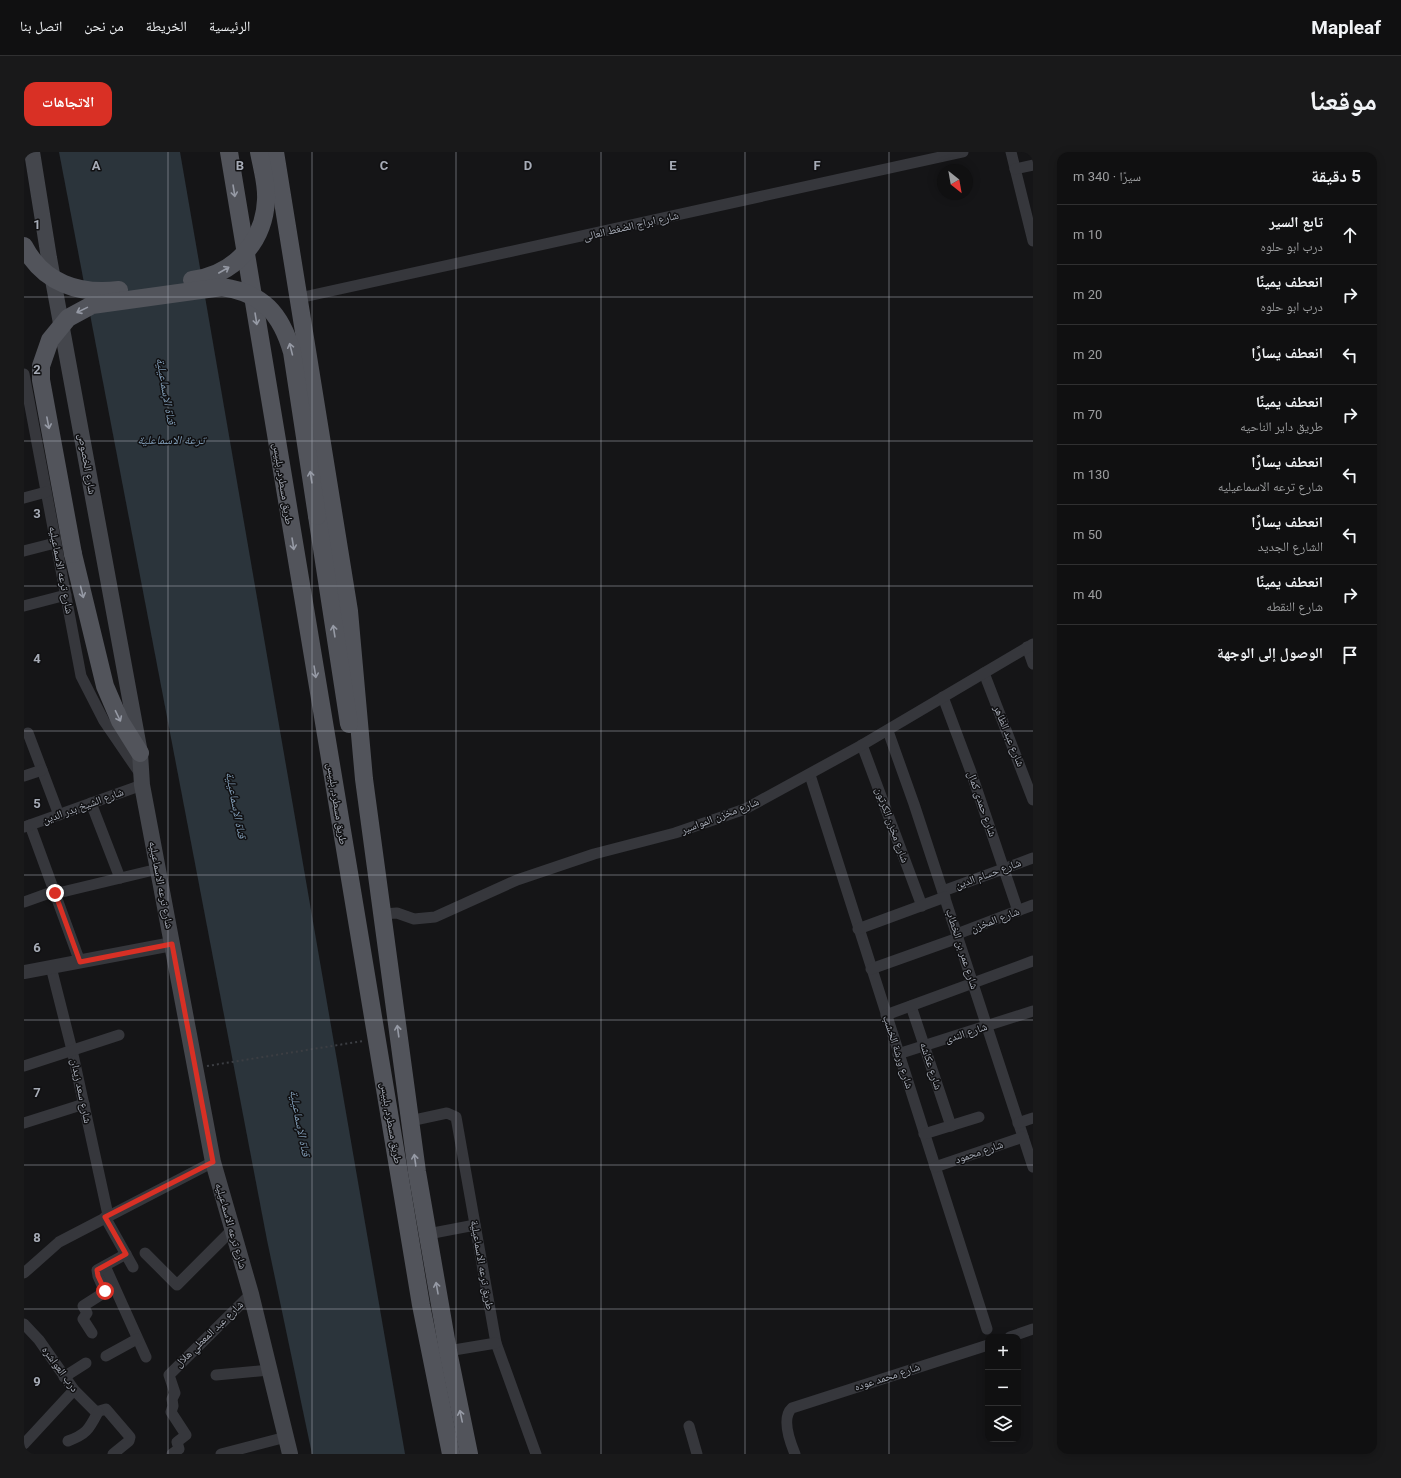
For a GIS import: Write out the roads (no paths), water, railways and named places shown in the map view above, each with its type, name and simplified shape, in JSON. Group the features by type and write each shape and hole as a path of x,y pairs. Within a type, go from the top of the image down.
{"main road":[{"name":"شارع الخصوص","path":"32,152 49,258 140,753 142,780"},
{"name":"طريق مسطرد, بلبيس","path":"229,152 421,1305 450,1454"},
{"path":"24,246 29,256 41,269 55,280 71,288 88,292 106,292 206,278 220,273 244,255 260,229 266,200 259,152"},
{"name":"طريق مسطرد, بلبيس","path":"275,152 349,611 364,779 410,1121 448,1351 469,1454"},
{"path":"140,753 120,721 105,686 73,554 43,394 41,366 50,340 58,328 79,310 106,302 222,287 237,289 251,295 269,308 282,326 292,352 349,724 364,779"},
{"name":"شارع ترعه الاسماعيليه","path":"142,780 213,1162 251,1294 289,1450"}],"street":[{"name":"شارع ابراج الضغط العالى","path":"299,298 963,152"},
{"path":"1011,152 1031,221 1033,241"},
{"path":"1015,169 1033,165"},
{"name":"شارع ترعه الاسماعيليه","path":"24,374 26,395 81,676 104,721 142,780"},
{"path":"24,498 46,492"},
{"path":"24,551 55,544"},
{"path":"24,606 66,595"},
{"path":"1030,645 1033,664"},
{"name":"شارع مخزن المواسير","path":"382,914 397,913 414,919 435,917 517,880 594,854 675,833 745,809 810,775 888,731 1030,645"},
{"name":"شارع عبد الظاهر","path":"984,673 1033,800"},
{"name":"شارع حمدى كمال","path":"943,697 971,772 1018,911"},
{"name":"شارع عمر بن الخطاب","path":"888,731 944,894 1033,1166"},
{"path":"28,732 59,815"},
{"name":"شارع مخزن الكرتون","path":"862,745 922,906"},
{"path":"24,776 42,770"},
{"name":"شارع ورشة الخشب","path":"810,775 987,1329"},
{"name":"شارع الشيخ بدر الدين","path":"27,826 91,803 142,780"},
{"path":"91,803 120,878"},
{"path":"27,826 80,962"},
{"name":"شارع حسام الدين","path":"858,929 922,906 944,894 1004,868 1033,858"},
{"path":"24,902 54,892 58,893 158,869"},
{"name":"شارع المخزن","path":"871,969 958,936 1033,905"},
{"path":"24,972 172,944"},
{"path":"886,1015 1033,960"},
{"name":"شارع سعد زيدان","path":"51,967 72,1050 107,1216 133,1267"},
{"name":"شارع عكاشه","path":"911,1006 951,1126"},
{"name":"شارع الندى","path":"898,1054 1033,1011"},
{"path":"24,1064 119,1035"},
{"path":"24,1123 84,1104"},
{"name":"طريق ترعه الاسماعيلية","path":"410,1121 447,1113 456,1117 496,1343 536,1454"},
{"path":"924,1134 979,1117"},
{"path":"1018,1122 1033,1118"},
{"name":"شارع محمود","path":"935,1167 1023,1137"},
{"path":"24,1273 60,1242 107,1216 213,1162"},
{"path":"428,1234 475,1225"},
{"path":"145,1253 177,1285 232,1230"},
{"path":"92,1333 83,1319 87,1313 83,1306 104,1292 97,1273 98,1269 126,1254"},
{"path":"105,1266 146,1357"},
{"name":"شارع عبد المعطي هلال","path":"172,1454 178,1450 177,1442 186,1435 171,1412 173,1406 172,1399 175,1393 169,1375 251,1294"},
{"name":"درب العواشره","path":"24,1324 39,1340 74,1390 98,1412 106,1409 130,1437 129,1441 113,1454"},
{"path":"1019,1334 1033,1329"},
{"path":"106,1356 137,1339"},
{"path":"448,1351 496,1343"},
{"name":"شارع محمد عوده","path":"794,1454 788,1432 787,1420 788,1412 792,1408 985,1346"},
{"path":"64,1377 86,1362"},
{"path":"216,1375 270,1370"},
{"path":"24,1444 74,1390"},
{"path":"68,1441 89,1430 98,1412"},
{"path":"689,1426 697,1454"},
{"path":"221,1454 289,1450"}],"water":[{"name":"ترعة الاسماعلية","path":"59,152 180,152 405,1454 312,1454 267,1240"}],"water label":[{"name":"قناة الإسماعيلية","path":"166,391"},
{"name":"قناة الإسماعيلية","path":"236,805"},
{"name":"قناة الإسماعيلية","path":"300,1123"}]}
